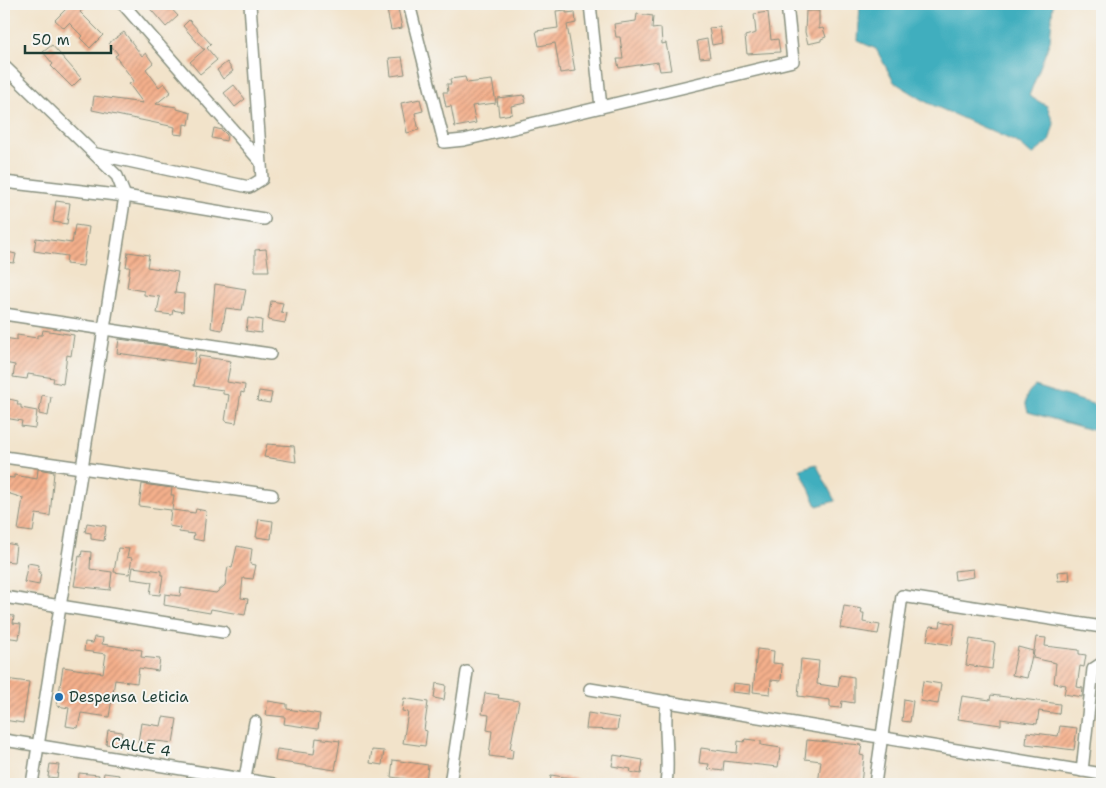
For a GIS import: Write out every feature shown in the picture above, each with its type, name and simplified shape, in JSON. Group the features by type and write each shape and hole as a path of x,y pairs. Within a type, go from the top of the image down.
{"street":[{"path":"123,4 260,160"},
{"path":"96,154 249,187 262,179 250,4"},
{"path":"409,4 444,142 464,140 793,61 787,4"},
{"path":"590,4 602,107"},
{"path":"4,66 117,176 125,196 32,784"},
{"path":"4,182 125,196 264,219"},
{"path":"4,314 270,354"},
{"path":"4,457 272,495"},
{"path":"875,784 902,596 1102,627"},
{"path":"4,597 223,632"},
{"path":"1082,771 1093,669 1102,662"},
{"path":"450,784 467,672"},
{"path":"590,688 1102,774"},
{"path":"666,784 668,768 664,723 667,701"},
{"path":"245,782 255,722"},
{"name":"CALLE 4","path":"4,740 245,782 273,784"}],"water":[{"path":"860,4 1053,4 1050,41 1029,96 1047,106 1054,124 1049,142 1032,155 1018,143 928,103 894,82 876,49 858,41"},
{"path":"1035,386 1102,407 1102,433 1028,412 1026,398"},
{"path":"816,464 835,501 817,506 800,469"}],"building":[{"path":"71,4 88,4 80,12 103,35 90,48 80,38 82,36 69,23 64,28 55,20"},
{"path":"146,4 167,4 178,16 166,27"},
{"path":"398,8 402,28 391,30 387,10"},
{"path":"566,10 566,13 575,12 576,23 567,25 575,71 560,73 555,43 539,46 536,31 558,28 556,11"},
{"path":"806,11 819,11 819,29 823,28 826,37 821,39 821,41 808,44 805,32"},
{"path":"768,12 771,40 778,39 780,52 747,54 745,36 756,33 754,14"},
{"path":"637,14 653,16 652,29 661,28 662,44 666,43 671,70 660,71 658,62 619,68 617,59 623,59 620,37 616,37 614,24 636,21"},
{"path":"189,20 211,44 207,48 217,60 200,74 190,62 205,49 183,26"},
{"path":"720,27 722,43 712,45 709,28"},
{"path":"124,32 142,56 146,53 153,63 146,69 159,87 164,83 171,92 156,104 177,107 177,109 191,113 189,125 184,124 183,135 174,134 175,127 92,110 94,96 143,103 129,84 134,81 115,56 118,54 109,43"},
{"path":"707,39 710,57 700,58 697,41"},
{"path":"52,45 81,78 72,87 51,66 53,64 43,52"},
{"path":"402,57 405,74 391,76 389,58"},
{"path":"227,62 233,71 223,79 217,70"},
{"path":"465,77 467,83 492,80 496,103 472,106 476,123 455,127 451,106 446,107 443,92 448,92 447,84 451,84 450,79"},
{"path":"234,85 245,99 235,107 224,93"},
{"path":"524,95 526,103 511,106 512,114 499,116 497,98"},
{"path":"420,99 423,111 415,113 419,130 407,133 401,103"},
{"path":"214,128 222,130 227,135 226,141 212,138"},
{"path":"56,201 70,203 67,224 53,222"},
{"path":"75,225 89,227 83,266 66,264 67,256 34,251 36,238 72,243"},
{"path":"266,249 269,271 255,271 255,250"},
{"path":"7,252 16,254 14,263 5,262"},
{"path":"128,252 149,255 147,267 178,272 175,293 184,294 183,312 173,310 172,315 157,313 160,297 144,295 144,291 127,288 130,267 126,267"},
{"path":"215,284 246,289 242,310 226,308 222,330 211,328"},
{"path":"271,301 283,303 281,312 287,313 285,323 268,320"},
{"path":"248,318 262,320 261,333 246,331"},
{"path":"43,330 74,335 71,356 67,355 63,384 53,382 54,378 28,374 27,379 13,377 15,365 4,363 4,338 17,340 17,335 37,338 37,335 42,335"},
{"path":"119,339 196,350 194,364 117,353"},
{"path":"199,356 231,361 227,382 245,385 244,393 241,392 236,423 225,421 229,395 223,394 223,390 194,386"},
{"path":"259,391 272,393 270,403 257,401"},
{"path":"42,395 51,397 48,416 39,414"},
{"path":"4,398 18,401 17,405 21,405 21,408 37,411 35,428 21,426 22,421 5,418"},
{"path":"267,444 294,446 296,462 264,457"},
{"path":"38,469 54,472 50,516 36,514 33,532 18,530 23,498 4,492 4,477 14,478 14,475 37,479"},
{"path":"142,484 172,488 171,495 174,495 172,510 195,513 196,509 206,511 203,541 193,539 194,534 179,532 180,528 169,526 171,510 139,506"},
{"path":"259,519 273,521 271,539 256,537"},
{"path":"87,523 106,526 104,541 91,539 91,533 85,532"},
{"path":"4,543 16,545 14,562 4,561"},
{"path":"237,546 252,549 250,564 256,565 253,579 243,578 241,598 248,599 245,615 211,609 210,613 164,605 165,594 180,596 181,588 216,593 225,585 228,567 232,568"},
{"path":"118,548 129,549 127,557 132,558 129,574 114,572"},
{"path":"82,551 91,552 90,569 112,572 110,590 74,586 79,556 81,557"},
{"path":"28,563 39,565 38,572 41,572 39,585 24,582"},
{"path":"133,567 161,571 161,575 163,575 160,595 150,594 152,582 131,579"},
{"path":"973,569 974,577 955,580 954,571"},
{"path":"1069,571 1070,580 1058,581 1057,572"},
{"path":"844,606 862,609 861,613 864,613 863,622 880,625 878,634 840,628"},
{"path":"4,615 14,616 13,623 21,624 19,639 4,637"},
{"path":"941,621 955,624 952,645 927,641 930,626 940,627"},
{"path":"94,637 103,638 102,644 142,650 141,657 160,659 158,671 139,668 137,683 115,680 109,717 81,713 78,728 66,726 69,708 57,706 63,667 103,673 106,654 84,651 85,642 93,643"},
{"path":"1036,637 1046,638 1045,646 1079,650 1079,654 1086,655 1084,667 1080,666 1077,687 1083,688 1082,697 1064,694 1066,685 1054,683 1056,663 1033,658"},
{"path":"970,639 995,643 992,669 966,665"},
{"path":"1018,647 1033,651 1027,678 1012,675"},
{"path":"757,649 774,651 773,663 782,664 781,681 771,680 770,694 753,692"},
{"path":"801,659 819,661 817,684 838,687 840,675 854,677 854,703 842,701 841,708 830,707 830,700 798,696"},
{"path":"4,679 29,682 23,723 4,720 6,697 4,697"},
{"path":"923,681 941,684 938,704 920,701"},
{"path":"436,683 446,685 444,700 434,698"},
{"path":"733,683 751,685 750,694 732,692"},
{"path":"485,693 499,695 498,698 519,701 510,749 513,750 512,759 489,756 492,731 487,730 489,715 482,714"},
{"path":"991,695 1060,704 1059,714 1039,711 1037,724 1001,719 1001,725 958,719 962,696 990,700"},
{"path":"404,698 428,702 424,730 427,731 425,746 403,743 408,712 402,711"},
{"path":"904,699 913,701 910,722 902,721"},
{"path":"268,701 287,704 287,709 320,714 318,729 284,724 285,717 266,715"},
{"path":"588,713 619,718 617,730 586,729"},
{"path":"163,717 177,719 173,743 148,740 148,743 138,742 141,723 161,726"},
{"path":"1060,726 1077,728 1074,750 1026,744 1027,732 1058,736"},
{"path":"108,730 122,732 120,746 106,744"},
{"path":"316,738 340,741 335,770 275,761 277,749 314,754"},
{"path":"745,739 761,741 761,745 781,748 778,767 724,761 723,771 708,769 709,764 699,763 701,748 737,753 738,741 744,742"},
{"path":"807,740 862,745 860,755 864,756 861,784 818,784 821,761 805,759"},
{"path":"372,750 384,751 382,765 370,763"},
{"path":"614,755 643,760 641,774 630,772 631,769 612,766"},
{"path":"393,760 428,765 426,782 391,777"},
{"path":"50,764 59,765 57,778 48,777"},
{"path":"79,773 99,775 97,784 78,784"},
{"path":"104,773 119,775 117,784 102,784"},
{"path":"551,775 578,779 578,784 550,784"}],"place":[{"name":"Despensa Leticia","path":"59,697"}]}
